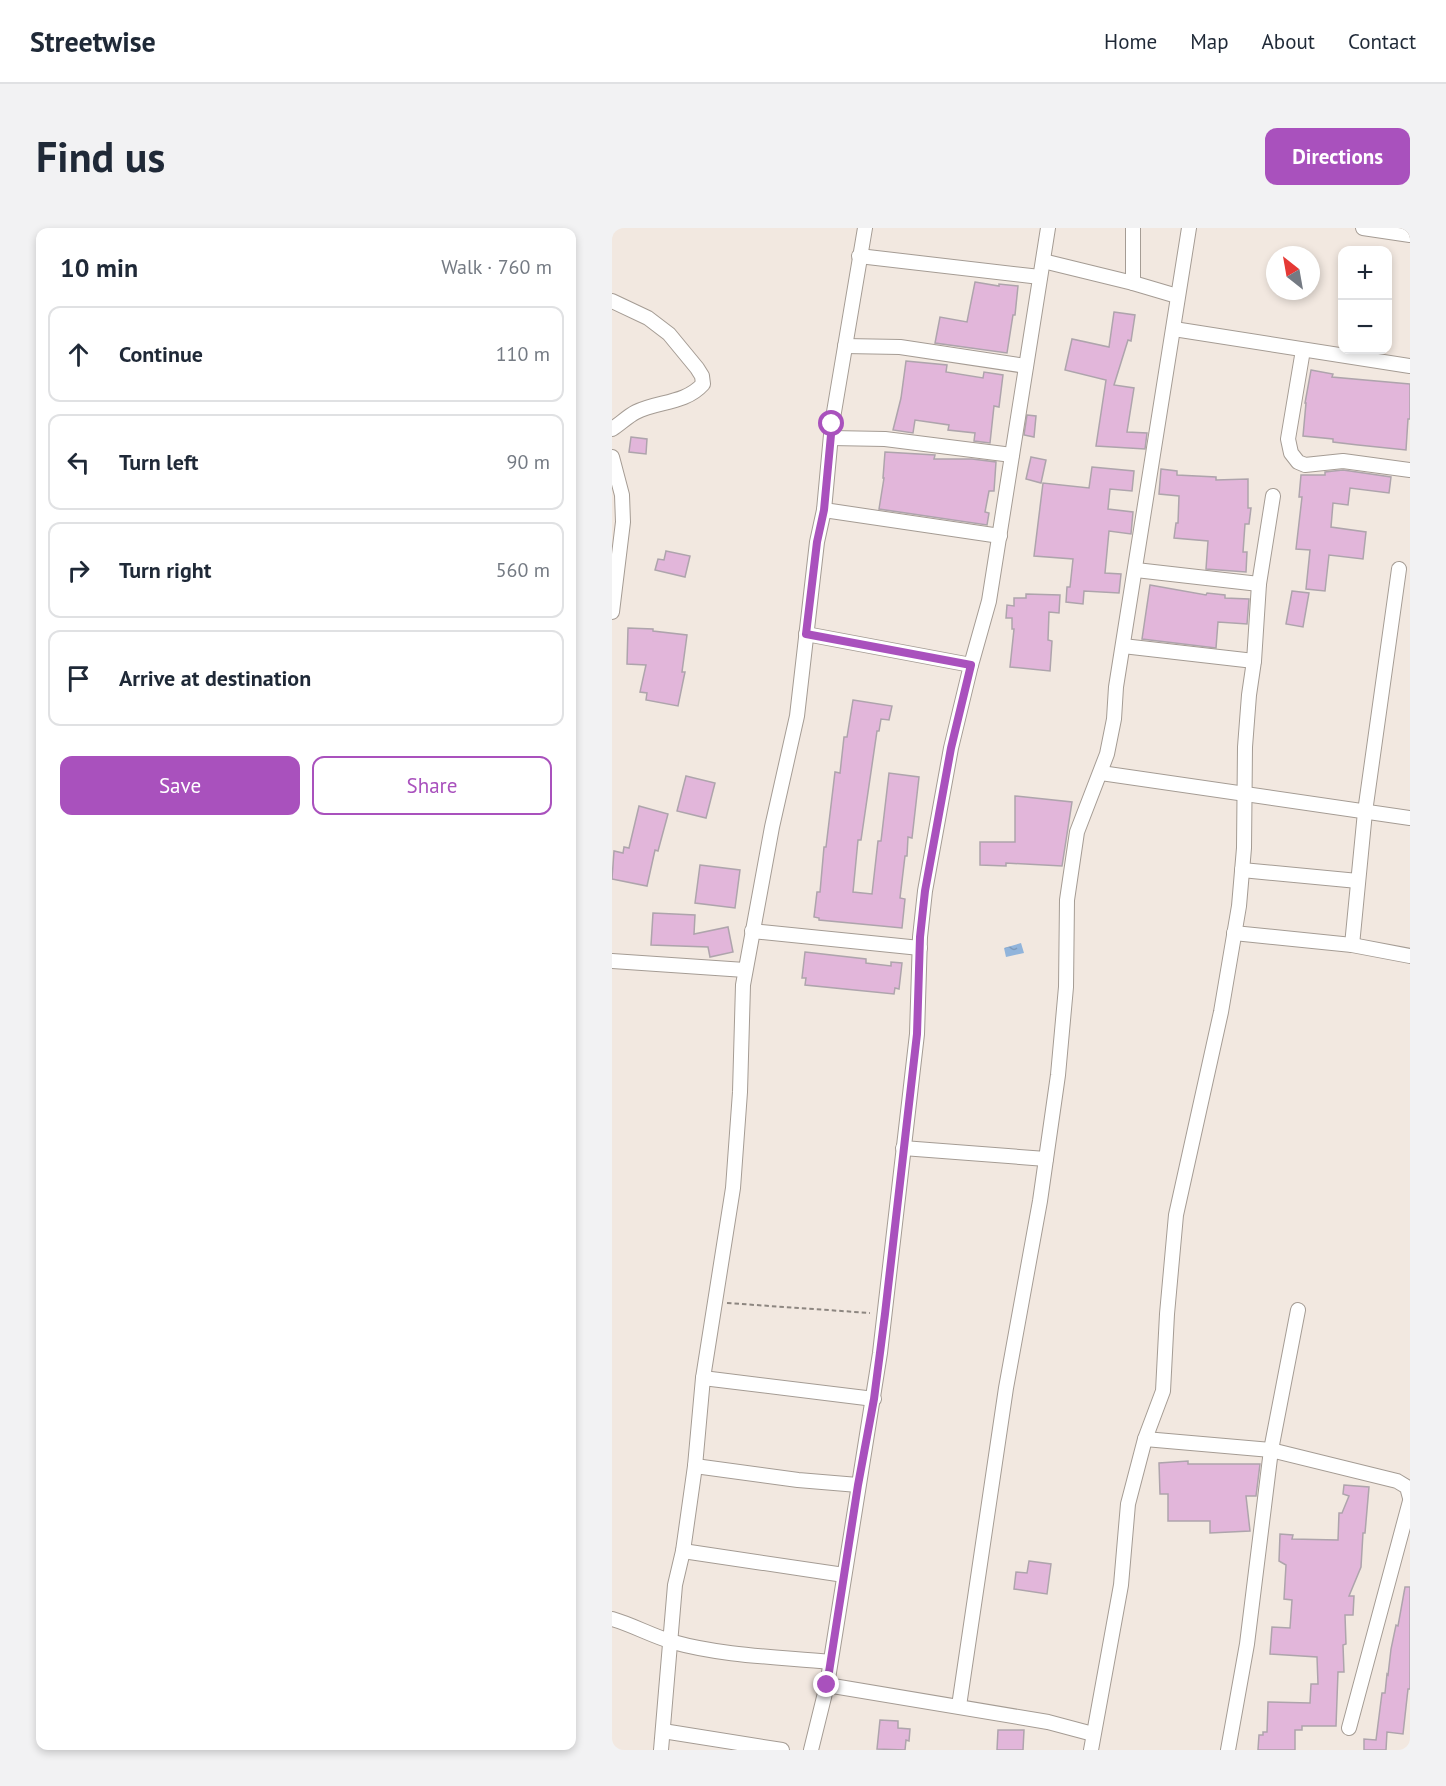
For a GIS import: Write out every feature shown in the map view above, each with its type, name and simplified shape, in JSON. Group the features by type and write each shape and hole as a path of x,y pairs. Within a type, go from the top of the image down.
{"street":[{"path":"661,1750 675,1585 683,1551 695,1466 703,1378 733,1188 739,1113 745,970 772,827 797,716 831,438 865,228"},
{"path":"811,1750 827,1685 858,1485 874,1399 917,1034 920,948 925,891 940,802 971,665 989,601 1048,228"},
{"path":"1133,228 1133,283"},
{"path":"959,1706 1006,1388 1046,1159 1065,1007 1067,900 1077,832 1101,773 1114,719 1116,687 1189,228"},
{"path":"1363,228 1410,235"},
{"path":"860,256 1040,277"},
{"path":"1043,261 1177,296"},
{"path":"612,301 648,318 669,334 697,368 702,376 703,384 696,392 684,398 636,412 612,429"},
{"path":"1174,329 1410,366"},
{"path":"845,345 900,347 1026,366"},
{"path":"1303,350 1288,439 1291,453 1298,462 1305,465 1343,460 1410,470"},
{"path":"831,438 885,439 1012,454"},
{"path":"612,457 622,495 623,522 612,612"},
{"path":"1091,1750 1120,1585 1128,1504 1145,1439 1162,1391 1176,1215 1221,1012 1234,933 1242,870 1249,694 1254,661 1259,584 1273,496"},
{"path":"824,510 1000,536"},
{"path":"1352,945 1365,812 1399,569"},
{"path":"1136,570 1259,584"},
{"path":"806,634 971,665"},
{"path":"1123,646 1254,661"},
{"path":"1101,773 1410,818"},
{"path":"1242,870 1358,881"},
{"path":"752,931 920,948"},
{"path":"1234,933 1352,945 1410,956"},
{"path":"612,961 745,970"},
{"path":"903,1148 1046,1159"},
{"path":"1228,1750 1247,1644 1271,1450 1299,1310"},
{"path":"703,1378 874,1399"},
{"path":"1145,1439 1271,1450 1396,1481 1407,1487 1410,1499 1349,1728"},
{"path":"695,1466 798,1480 858,1485"},
{"path":"683,1551 844,1575"},
{"path":"612,1619 636,1626 671,1642 706,1649 830,1662"},
{"path":"827,1685 1048,1722 1093,1734"},
{"path":"663,1731 782,1750"}],"path":[{"path":"715,1302 885,1314"}],"water":[{"path":"1021,943 1024,953 1006,957 1004,948"}],"building":[{"path":"975,282 1018,286 1007,353 935,343 940,317 967,322"},
{"path":"1114,312 1135,315 1131,341 1128,340 1114,385 1134,388 1127,432 1147,433 1145,449 1096,446 1106,380 1065,370 1072,339 1109,347"},
{"path":"906,361 947,365 946,372 983,378 984,372 1003,375 999,407 994,406 990,443 974,441 975,433 948,430 949,425 915,420 913,433 893,430 901,398"},
{"path":"1311,370 1333,374 1332,377 1410,384 1410,419 1408,419 1406,450 1333,442 1333,439 1303,436 1305,403"},
{"path":"1027,415 1036,416 1034,437 1024,435"},
{"path":"631,437 647,439 646,454 629,452"},
{"path":"885,452 935,455 934,459 972,459 996,462 994,491 989,491 985,512 989,513 987,525 879,509"},
{"path":"1031,457 1046,460 1041,483 1026,479"},
{"path":"1092,467 1134,471 1132,491 1110,489 1108,509 1133,512 1131,534 1109,531 1105,573 1121,574 1119,593 1084,591 1083,604 1066,602 1073,559 1034,556 1043,483 1089,488"},
{"path":"1161,469 1177,471 1177,475 1216,477 1216,480 1248,479 1248,508 1251,508 1249,524 1245,524 1243,552 1247,552 1246,572 1206,569 1208,541 1174,538 1176,523 1178,523 1179,496 1159,494"},
{"path":"1343,470 1391,477 1389,493 1350,488 1348,505 1333,503 1331,527 1366,532 1363,559 1329,555 1325,591 1306,589 1310,550 1296,549 1302,497 1299,497 1301,475 1325,475 1325,472"},
{"path":"666,551 690,556 685,577 655,570 658,559 664,560"},
{"path":"1150,585 1206,595 1207,593 1225,595 1225,598 1249,599 1247,624 1218,622 1216,648 1142,639"},
{"path":"1292,591 1309,593 1303,627 1286,624"},
{"path":"1026,594 1060,595 1059,613 1049,612 1048,640 1052,641 1050,671 1010,667 1014,629 1012,629 1012,618 1006,618 1007,605 1014,606 1014,598 1026,598"},
{"path":"628,628 653,629 653,631 687,635 682,672 685,672 678,706 646,700 647,693 640,692 646,665 627,664"},
{"path":"853,700 892,706 889,720 881,719 879,731 877,731 861,840 858,840 853,892 872,894 889,773 919,777 912,838 908,837 900,898 905,899 902,928 819,920 814,917 817,892 820,892 835,772 840,773 844,737 847,737"},
{"path":"686,776 715,783 706,818 677,811"},
{"path":"1015,796 1072,802 1062,866 1006,863 1006,866 980,865 980,842 1015,842"},
{"path":"639,806 668,814 658,851 655,850 647,886 612,879 614,851 623,853 624,847 629,848"},
{"path":"700,865 740,870 735,908 695,903"},
{"path":"653,913 695,915 694,934 728,927 733,952 710,957 708,947 651,945"},
{"path":"805,952 866,959 866,963 891,966 891,962 902,963 899,989 895,988 894,994 805,985 806,978 802,978"},
{"path":"1188,1461 1188,1464 1260,1464 1256,1496 1246,1496 1250,1531 1210,1533 1210,1521 1168,1521 1168,1494 1160,1494 1159,1463"},
{"path":"1344,1485 1369,1487 1361,1567 1349,1596 1354,1596 1353,1615 1345,1615 1344,1672 1338,1672 1336,1726 1302,1726 1302,1730 1295,1730 1295,1750 1258,1750 1259,1735 1267,1732 1268,1702 1310,1703 1311,1684 1318,1684 1317,1657 1270,1654 1272,1627 1290,1628 1292,1600 1284,1599 1286,1565 1279,1561 1280,1534 1293,1535 1292,1539 1338,1540 1339,1513 1342,1513 1349,1496 1343,1494"},
{"path":"1029,1561 1051,1564 1047,1594 1014,1589 1016,1572 1027,1573"},
{"path":"1405,1587 1410,1587 1410,1689 1408,1689 1403,1734 1387,1732 1386,1750 1364,1750 1364,1739 1376,1740 1382,1693 1385,1693 1391,1649"},
{"path":"880,1720 898,1721 898,1728 910,1729 909,1741 906,1740 905,1750 877,1749"},
{"path":"998,1730 1024,1730 1023,1750 997,1750"}],"route":[{"path":"827,1685 858,1485 874,1399 885,1314 917,1034 920,937 925,891 940,802 971,665 806,634 817,542 824,510 832,424"}]}
